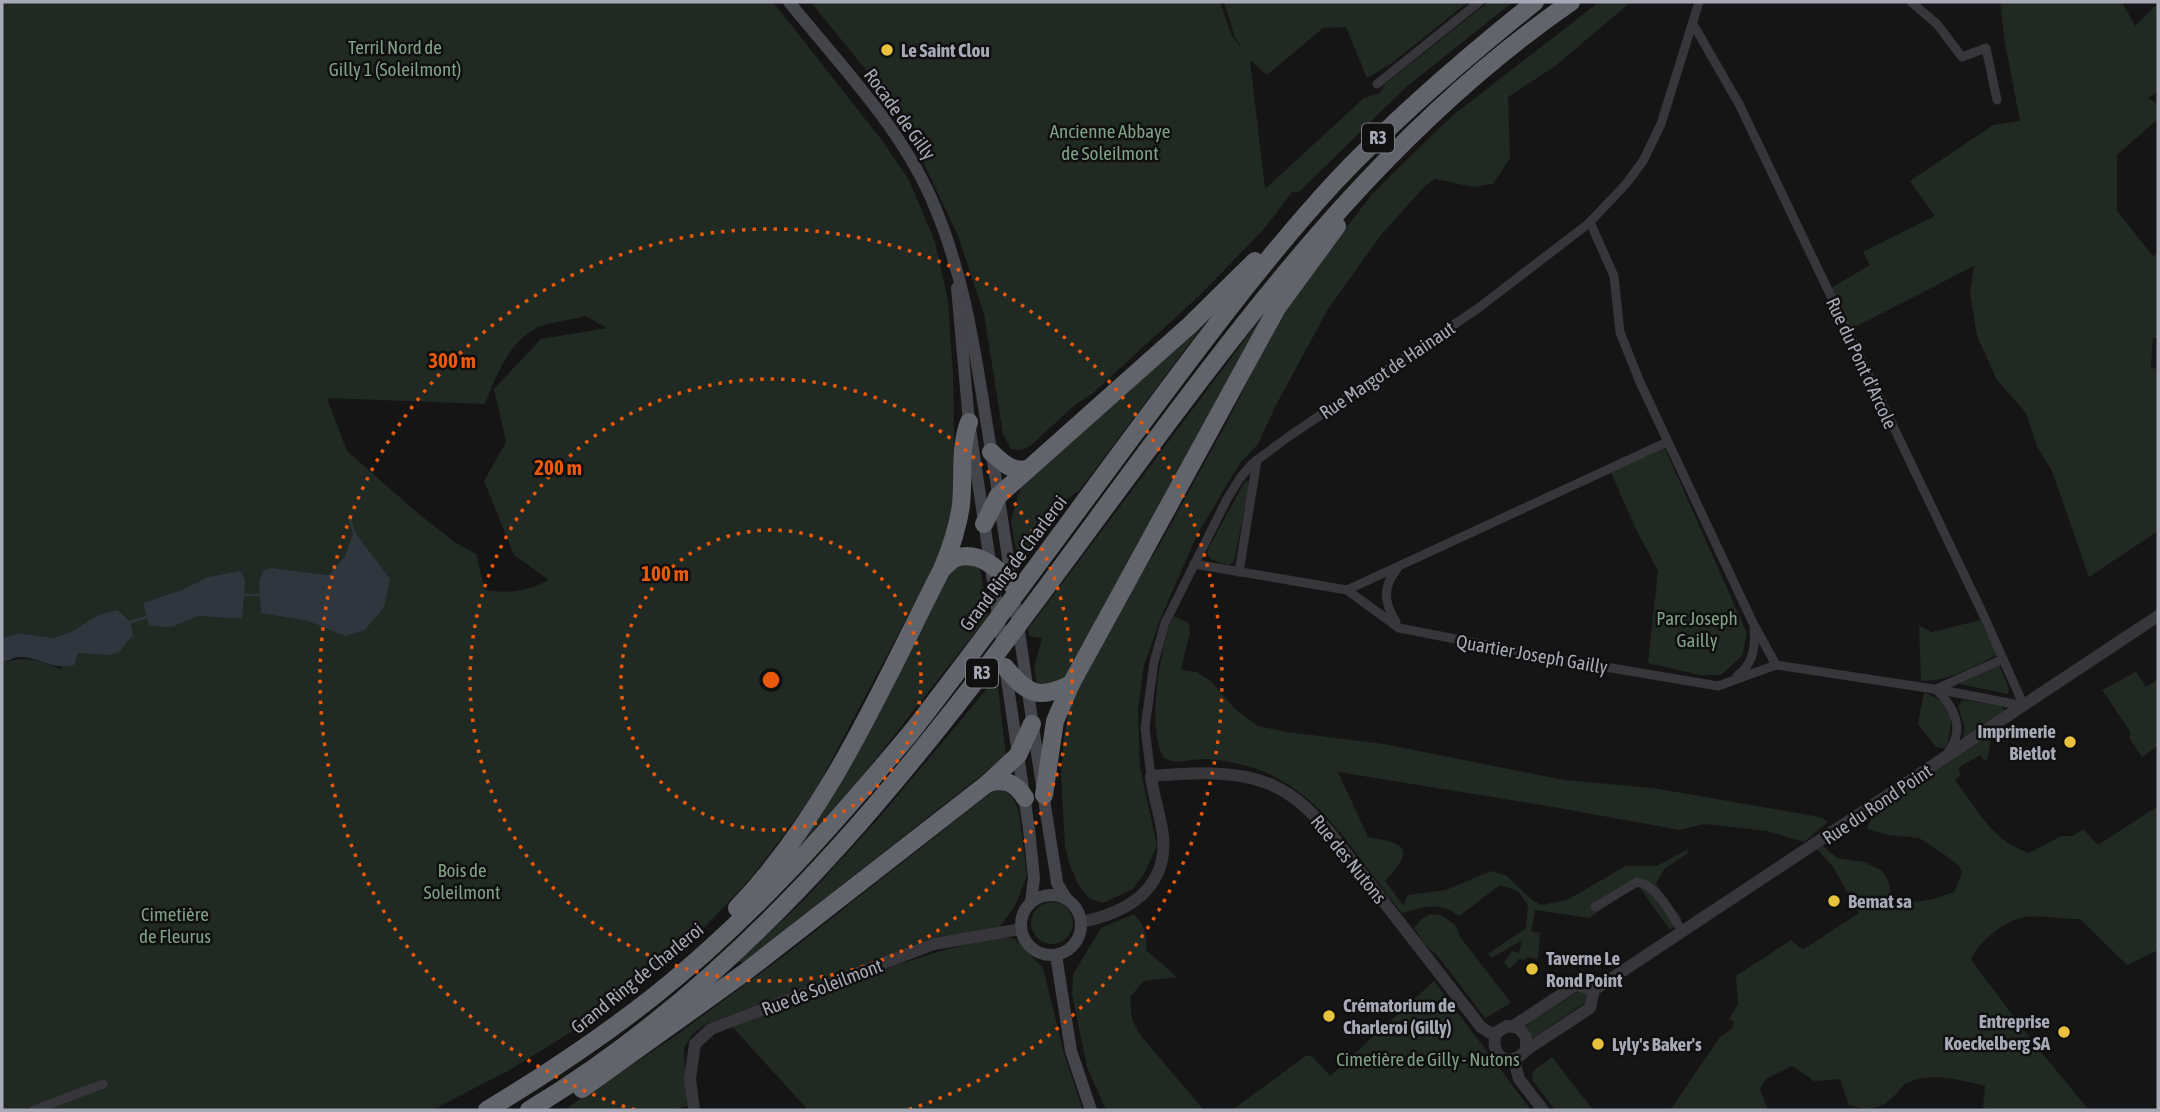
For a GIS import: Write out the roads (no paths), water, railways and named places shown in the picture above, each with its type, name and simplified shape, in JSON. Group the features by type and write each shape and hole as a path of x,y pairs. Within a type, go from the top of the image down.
{"highway":[{"name":"Grand Ring de Charleroi","path":"487,1110 592,1043 655,995 767,894 820,838 913,730 1184,368 1281,244 1335,182 1380,137 1443,78 1535,2"},
{"name":"Grand Ring de Charleroi","path":"529,1110 667,1012 784,907 837,852 978,679 1201,378 1302,251 1403,143 1486,68 1571,2"},
{"path":"1044,795 1055,721 1071,684 1278,308 1372,174"},
{"path":"984,524 999,496 1189,325 1256,260 1281,244"},
{"path":"712,945 724,921 776,863 810,816 841,765 943,569 955,537 961,505 962,439 969,422"},
{"path":"991,452 1006,466 1017,471 1028,469"},
{"path":"943,569 956,558 973,557 997,568 1012,585"},
{"path":"1017,680 1040,694 1054,692 1071,684"},
{"path":"550,1110 611,1070 744,973 988,783 1018,755 1032,724"},
{"path":"988,783 998,780 1010,782 1019,788 1025,798"}],"main road":[{"name":"Rocade de Gilly","path":"796,5 914,164 931,198 955,263"},
{"path":"955,263 969,422 984,524 997,568 1017,680 1032,724 1057,883 1066,898"},
{"path":"955,263 972,324 999,496 997,568"},
{"path":"1012,585 1018,755 1034,878 1031,902 1023,914 1021,929 1025,940 1033,949 1044,954 1056,955 1072,947 1078,940 1081,922 1074,904 1055,894 1042,896 1031,902"},
{"path":"1056,955 1071,1051 1091,1110"}],"street":[{"path":"1377,84 1479,2"},
{"name":"Rue Margot de Hainaut","path":"1151,776 1145,728 1154,662 1165,623 1240,478 1257,460 1477,309 1590,222 1626,184 1643,161 1661,124 1699,2"},
{"path":"1912,2 1937,24 1962,57 1986,48 1997,100"},
{"name":"Rue du Pont d'Arcole","path":"1693,24 1739,104 2024,706"},
{"path":"1590,222 1616,285 1620,332 1667,442 1752,621 1776,664"},
{"path":"1347,590 1667,442"},
{"path":"1239,572 1257,460"},
{"name":"Quartier Joseph Gailly","path":"1194,564 1347,590 1402,629 1718,686 1776,664 2024,706"},
{"path":"1398,567 1388,582 1386,598 1387,607 1402,629"},
{"name":"Rue du Rond Point","path":"1526,1050 1590,1008 1594,990 2158,616"},
{"path":"1728,682 1741,673 1754,651 1752,621"},
{"path":"1942,760 1952,748 1958,726 1952,707 1936,689 2003,659"},
{"name":"Rue des Nutons","path":"1151,776 1188,774 1240,777 1273,786 1304,805 1328,830 1480,1027 1495,1036"},
{"path":"1081,922 1105,917 1126,908 1143,895 1154,880 1162,861 1163,835 1151,776"},
{"path":"1595,907 1637,882 1642,883 1652,888 1682,931"},
{"name":"Rue de Soleilmont","path":"694,1110 690,1079 695,1044 711,1028 934,944 1021,929"},
{"name":"Rue du Rond Point","path":"1513,1026 1576,985 1594,990"},
{"path":"1513,1026 1519,1028 1526,1037 1526,1050 1514,1060 1502,1058 1493,1046 1495,1036 1501,1028 1513,1026"},
{"path":"1514,1060 1519,1079 1543,1110"},
{"path":"34,1110 103,1084"}],"waterway":[{"path":"349,517 354,533"},
{"path":"242,595 263,595"},
{"path":"127,623 147,617"}],"place":[{"name":"Le Saint Clou","path":"887,50"},
{"name":"Imprimerie Bietlot","path":"2070,742"},
{"name":"Bemat sa","path":"1834,901"},
{"name":"Taverne Le Rond Point","path":"1532,969"},
{"name":"Crématorium de Charleroi (Gilly)","path":"1329,1016"},
{"name":"Entreprise Koeckelberg SA","path":"2064,1032"},
{"name":"Lyly's Baker's","path":"1598,1044"}],"park label":[{"name":"Terril Nord de Gilly 1 (Soleilmont)","path":"395,58"},
{"name":"Ancienne Abbaye de Soleilmont","path":"1110,142"},
{"name":"Parc Joseph Gailly","path":"1697,629"},
{"name":"Bois de Soleilmont","path":"462,881"},
{"name":"Cimetière de Fleurus","path":"175,925"},
{"name":"Cimetière de Gilly - Nutons","path":"1428,1059"}]}
